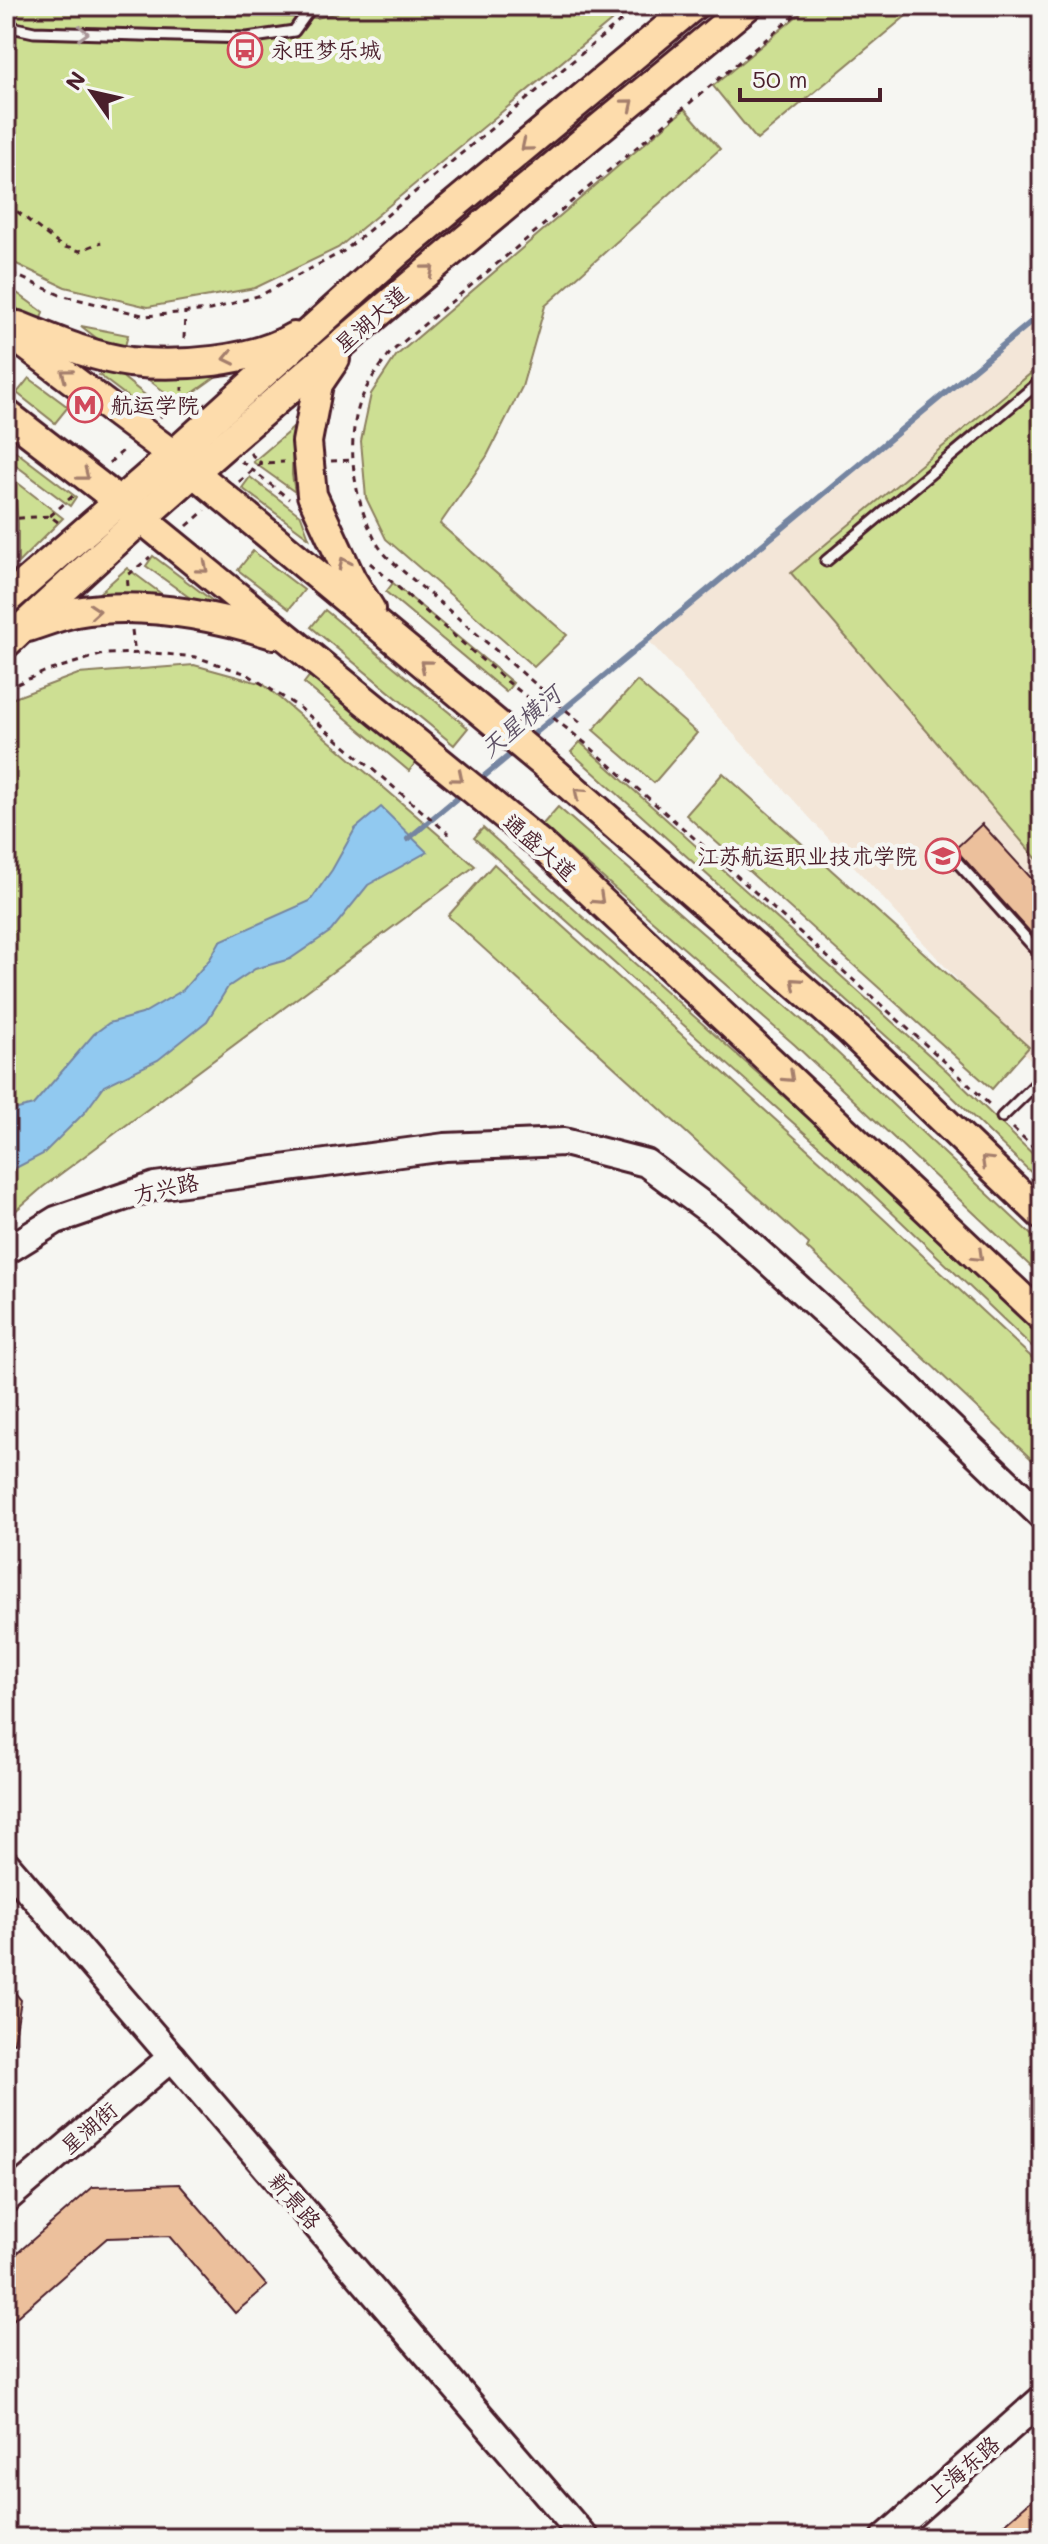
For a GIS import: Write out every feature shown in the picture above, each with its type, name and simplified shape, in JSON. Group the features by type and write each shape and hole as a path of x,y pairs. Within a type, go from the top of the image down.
{"main road":[{"name":"星湖大道","path":"13,637 142,519 183,463 325,318 399,251 693,6"},
{"name":"星湖大道","path":"6,600 118,502 183,463 348,338 747,6"},
{"path":"6,320 73,348 130,362 212,362 275,348 325,318"},
{"path":"6,330 183,463 553,771 848,1029 1042,1215"},
{"path":"348,338 318,384 307,442 312,495 351,579 383,630"},
{"name":"通盛大道","path":"6,414 142,519 539,843 1042,1317"},
{"path":"13,637 75,612 130,610 180,613 234,622 289,639"}],"street":[{"name":"方兴路","path":"6,1251 56,1220 155,1186 445,1147 564,1142 646,1163 724,1221 909,1388 1042,1516"},
{"name":"新景路","path":"6,1864 585,2538"},
{"name":"星湖街","path":"6,2199 172,2057"},
{"name":"上海东路","path":"885,2538 1042,2399"}],"lane":[{"path":"6,26 34,32 247,38 294,31 312,6"},
{"path":"826,561 1042,380"},
{"path":"941,844 1042,956"},
{"path":"1002,1117 1042,1078"}],"path":[{"path":"11,273 60,295 146,316 210,310 261,295 344,251 639,6"},
{"path":"580,722 404,572 379,547 358,498 352,440 365,391 390,353 806,6"},
{"path":"6,207 14,209 61,246 80,251 101,242"},
{"path":"135,654 127,576 261,463 354,460"},
{"path":"6,689 44,672 104,654 196,657 247,674 300,708 449,834"},
{"path":"503,678 585,743 922,1041 1042,1155"}],"shaded area":[{"name":"江苏航运职业技术学院","path":"1042,313 1042,1073 648,640"}],"green space":[{"path":"6,6 317,18 361,6 629,6 338,248 255,288 148,307 65,287 6,259"},
{"path":"809,6 918,6 757,140 713,86"},
{"path":"685,109 720,149 545,306 522,387 487,456 440,524 567,635 534,667 386,539 366,498 361,441 371,394 396,356"},
{"path":"6,285 43,312 40,322 6,302"},
{"path":"81,326 128,335 125,346 99,340"},
{"path":"1042,364 1042,865 791,573"},
{"path":"102,371 120,375 160,407 153,416 99,375"},
{"path":"218,375 179,403 149,380"},
{"path":"29,378 68,407 55,423 17,393"},
{"path":"293,428 292,475 295,492 253,462"},
{"path":"6,444 76,497 70,506 6,458"},
{"path":"250,477 301,516 309,538 242,488"},
{"path":"14,480 63,518 18,563 18,524"},
{"path":"253,551 304,590 289,609 238,570"},
{"path":"153,556 218,605 197,603 146,566"},
{"path":"127,568 163,595 96,596"},
{"path":"393,583 513,683 506,692 386,592"},
{"path":"325,610 468,728 454,745 311,627"},
{"path":"194,665 263,684 475,866 43,1187 6,1219 6,701 78,674"},
{"path":"311,674 416,762 409,771 304,683"},
{"path":"637,681 697,733 654,783 593,730"},
{"path":"580,742 947,1071 1042,1163 1042,1183 936,1081 571,752"},
{"path":"723,773 1029,1047 992,1089 686,815"},
{"path":"558,807 810,1027 1042,1245 1042,1277 795,1045 542,825"},
{"path":"483,828 873,1176 1042,1336 1042,1356 863,1185 474,838"},
{"path":"494,864 1042,1367 1042,1469 807,1248 809,1244 448,916"}],"water":[{"path":"381,807 427,852 368,885 331,931 290,959 255,969 228,987 207,1021 158,1060 104,1086 85,1112 43,1154 6,1173 6,1112 33,1105 94,1034 109,1023 142,1014 183,990 210,959 220,941 310,901 355,829"}],"building":[{"path":"982,824 1042,890 1042,945 955,849"},
{"path":"6,1982 21,2000 14,2043 6,2042"},
{"path":"179,2184 267,2286 235,2313 169,2236 107,2238 6,2326 6,2263 93,2187"},
{"path":"1042,2491 1042,2525 1028,2538 988,2538"}],"waterway":[{"name":"天星横河","path":"528,739 1042,313"},
{"name":"天星横河","path":"476,783 517,749"},
{"name":"天星横河","path":"408,839 464,792"}],"place":[{"name":"永旺梦乐城","path":"245,50"},
{"name":"航运学院","path":"85,405"},
{"name":"江苏航运职业技术学院","path":"943,856"}]}
